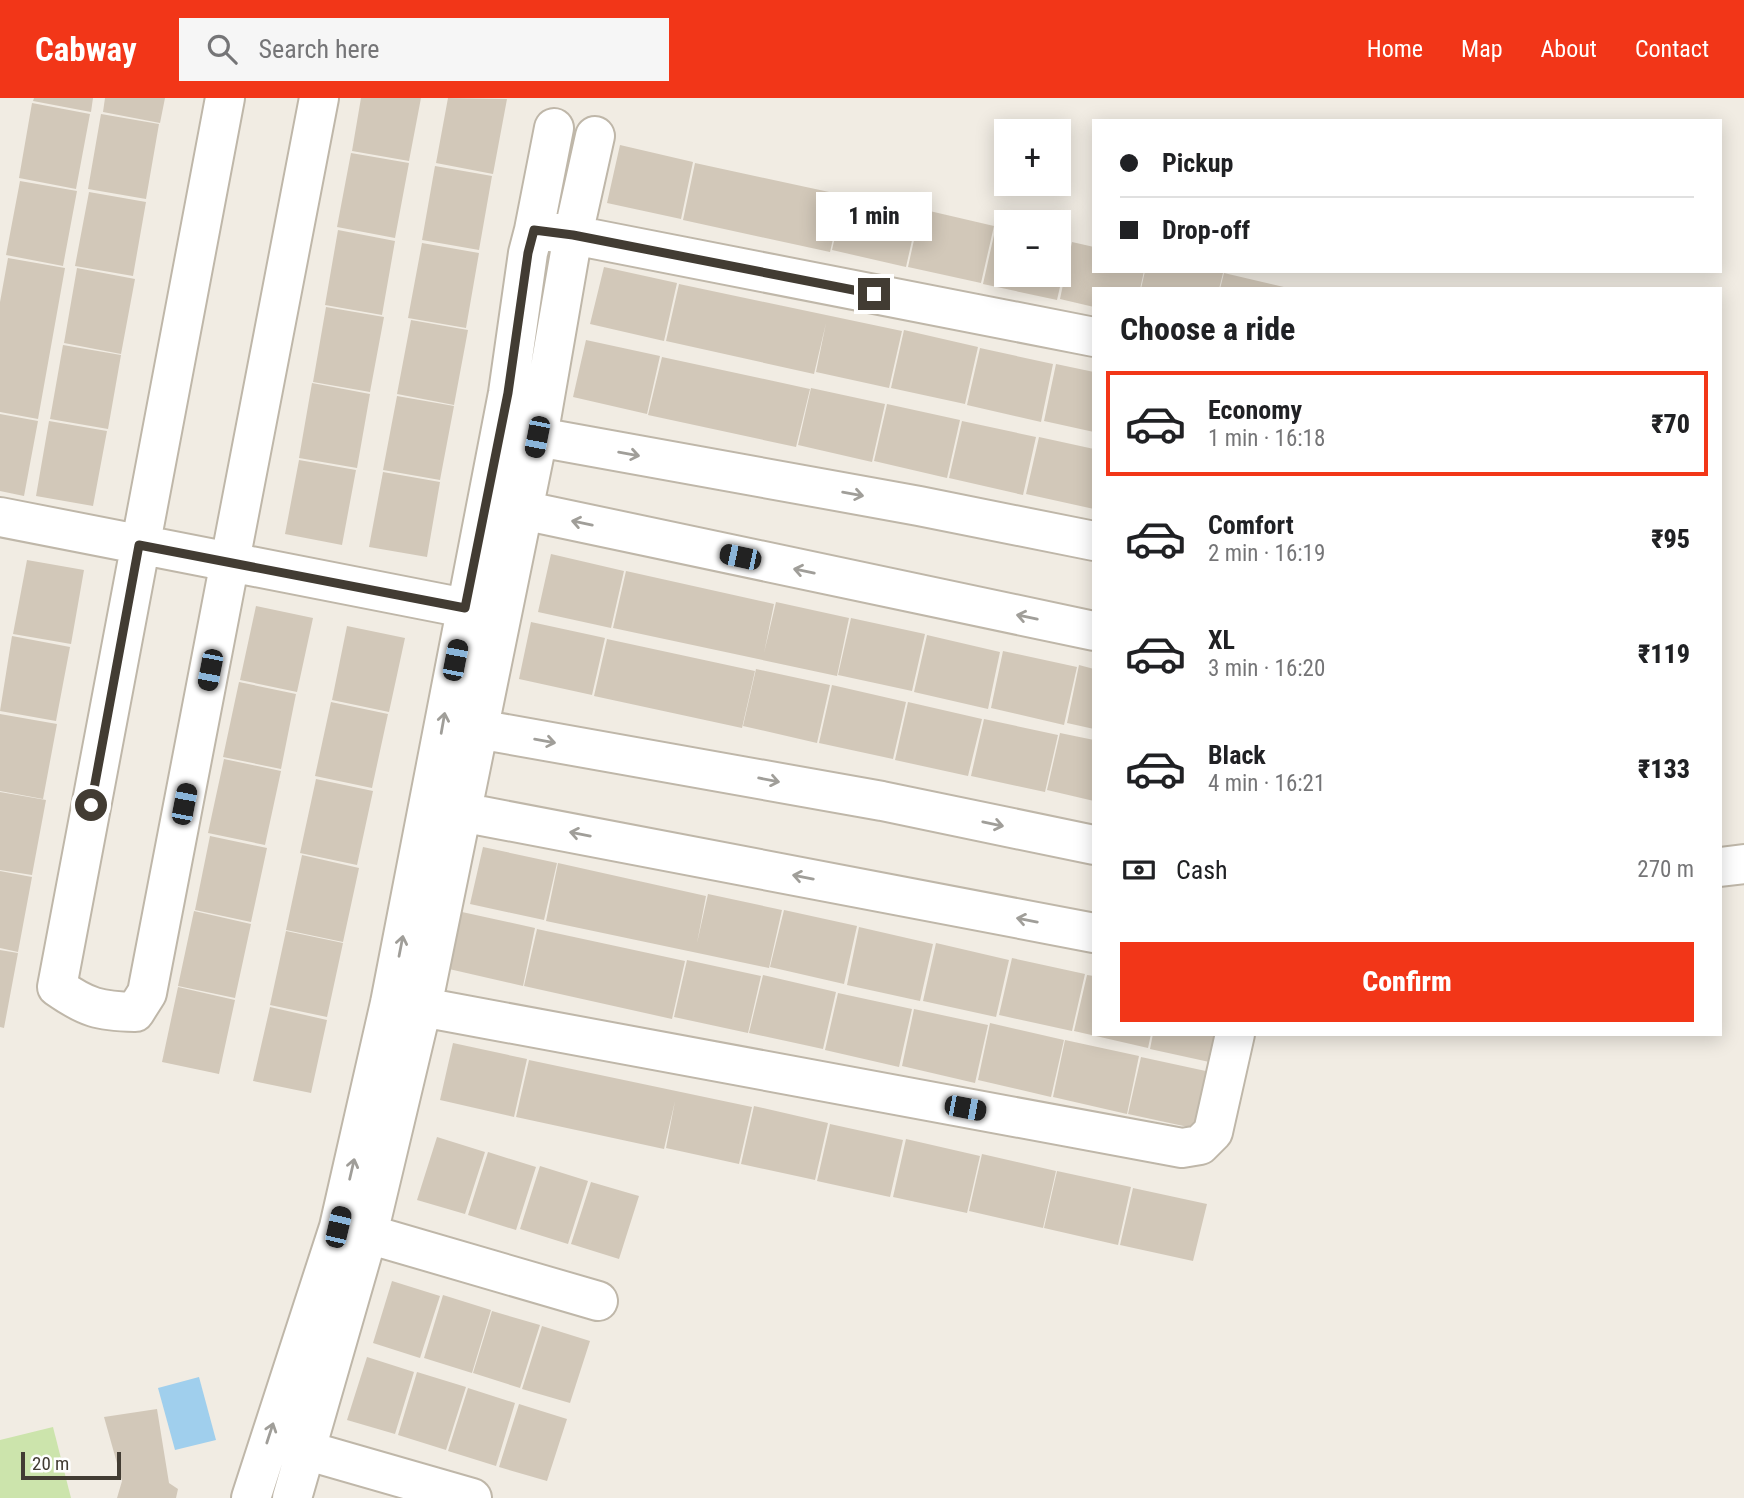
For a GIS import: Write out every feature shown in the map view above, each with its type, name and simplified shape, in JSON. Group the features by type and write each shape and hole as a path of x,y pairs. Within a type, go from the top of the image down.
{"street":[{"path":"225,98 57,987 78,1002 101,1011 135,1012 147,993 319,98"},
{"path":"251,1498 338,1227 390,1003 508,393 528,253 554,128"},
{"path":"292,1498 368,1234 422,1007 537,437 573,235 595,136"},
{"path":"534,230 573,235 1092,337"},
{"path":"537,437 919,506 1092,541"},
{"path":"522,510 1092,631"},
{"path":"0,517 465,608"},
{"path":"478,729 856,796 1092,845"},
{"path":"461,812 1092,933"},
{"path":"1722,867 1744,864"},
{"path":"422,1007 1182,1148 1200,1146 1213,1132 1235,1036"},
{"path":"368,1234 598,1301"},
{"path":"306,1450 472,1498"}],"green space":[{"path":"53,1427 71,1498 0,1498 0,1440"}],"water":[{"path":"199,1377 216,1440 175,1450 158,1388"}],"building":[{"path":"34,98 93,98 91,112 33,101"},
{"path":"105,98 165,98 160,123 103,112"},
{"path":"361,98 421,98 409,161 352,151"},
{"path":"448,98 507,99 493,174 436,163"},
{"path":"32,103 90,114 76,189 19,178"},
{"path":"101,114 159,124 146,199 88,189"},
{"path":"620,145 693,162 681,219 607,203"},
{"path":"351,153 409,163 395,238 337,227"},
{"path":"695,163 843,195 830,252 683,220"},
{"path":"435,166 492,176 479,250 422,240"},
{"path":"20,181 77,191 63,266 6,255"},
{"path":"89,192 146,202 133,276 75,266"},
{"path":"845,193 919,209 906,267 832,250"},
{"path":"921,209 994,226 981,283 908,267"},
{"path":"338,230 395,241 382,315 325,305"},
{"path":"994,235 994,286 983,284"},
{"path":"1072,242 1092,247 1092,273 1144,273 1140,287 1092,287 1092,307 1060,299 1063,287 1071,287"},
{"path":"422,243 479,253 466,328 408,318"},
{"path":"8,258 65,268 38,419 0,412 0,302"},
{"path":"604,267 677,283 664,341 590,324"},
{"path":"77,268 135,279 121,354 64,343"},
{"path":"1145,273 1223,273 1220,287 1141,287"},
{"path":"1224,273 1284,287 1220,287"},
{"path":"679,284 902,331 889,388 816,372 826,323 814,374 666,341"},
{"path":"997,287 1060,287 1057,300"},
{"path":"326,307 384,317 370,392 313,382"},
{"path":"411,320 468,330 454,405 397,394"},
{"path":"904,330 978,347 965,404 891,388"},
{"path":"586,340 660,356 647,414 573,397"},
{"path":"63,345 121,355 108,429 50,419"},
{"path":"980,348 1053,364 1041,422 967,405"},
{"path":"662,357 810,389 796,447 648,415"},
{"path":"1056,364 1092,372 1092,432 1044,421"},
{"path":"312,383 370,394 357,468 299,458"},
{"path":"811,388 885,404 872,462 798,445"},
{"path":"397,396 454,406 440,480 383,470"},
{"path":"887,404 960,420 947,478 874,461"},
{"path":"0,414 38,421 24,496 0,491"},
{"path":"49,421 107,431 93,506 36,496"},
{"path":"962,421 1036,437 1023,495 949,478"},
{"path":"1039,437 1092,449 1092,509 1026,494"},
{"path":"299,460 356,470 342,545 285,534"},
{"path":"383,472 440,482 427,557 369,547"},
{"path":"551,554 624,571 611,628 538,612"},
{"path":"27,560 84,570 71,644 13,634"},
{"path":"626,571 774,604 764,653 776,602 849,618 837,676 613,628"},
{"path":"256,606 313,618 297,692 240,680"},
{"path":"851,618 925,634 912,691 838,675"},
{"path":"531,622 605,638 592,695 519,679"},
{"path":"347,626 405,638 389,712 332,700"},
{"path":"927,635 1000,652 988,709 914,692"},
{"path":"12,636 70,647 56,721 0,711"},
{"path":"607,639 755,671 742,728 594,696"},
{"path":"1003,651 1077,667 1064,725 991,708"},
{"path":"1079,665 1092,668 1092,729 1067,723"},
{"path":"756,669 830,685 817,743 743,726"},
{"path":"239,682 296,694 281,769 223,757"},
{"path":"832,685 906,702 893,759 819,743"},
{"path":"331,702 388,714 372,788 315,776"},
{"path":"908,702 982,719 968,776 895,760"},
{"path":"0,714 57,724 43,799 0,791"},
{"path":"984,719 1058,735 1045,792 971,776"},
{"path":"1060,733 1092,740 1092,801 1047,790"},
{"path":"224,759 281,771 265,845 208,833"},
{"path":"316,779 373,791 357,865 300,853"},
{"path":"0,792 46,800 32,875 0,870"},
{"path":"210,836 267,848 251,922 195,910"},
{"path":"483,847 557,863 544,920 470,904"},
{"path":"302,855 359,868 343,942 286,930"},
{"path":"558,863 706,896 697,943 708,894 782,910 769,968 546,921"},
{"path":"0,871 32,877 18,952 0,948"},
{"path":"784,910 857,926 844,984 770,967"},
{"path":"194,911 251,924 235,998 178,986"},
{"path":"462,912 535,928 523,986 449,969"},
{"path":"859,927 933,944 920,1001 847,985"},
{"path":"537,929 685,961 672,1019 524,986"},
{"path":"286,931 343,943 327,1017 270,1005"},
{"path":"936,943 1009,960 996,1017 923,1001"},
{"path":"0,950 18,953 4,1028 0,1027"},
{"path":"1012,958 1085,974 1072,1031 999,1015"},
{"path":"687,960 761,976 748,1033 674,1017"},
{"path":"763,975 836,992 823,1049 749,1033"},
{"path":"1087,975 1092,976 1092,1035 1074,1031"},
{"path":"178,987 235,1000 219,1074 162,1062"},
{"path":"838,993 912,1009 899,1067 825,1050"},
{"path":"270,1007 327,1020 311,1093 253,1081"},
{"path":"914,1009 988,1025 975,1083 902,1066"},
{"path":"990,1023 1064,1040 1051,1097 978,1080"},
{"path":"1096,1036 1151,1036 1148,1048"},
{"path":"1153,1036 1230,1036 1223,1065 1150,1049"},
{"path":"1065,1040 1139,1056 1127,1114 1053,1097"},
{"path":"453,1043 527,1059 514,1117 440,1100"},
{"path":"1141,1057 1215,1073 1202,1130 1128,1114"},
{"path":"529,1060 752,1107 739,1164 666,1148 675,1101 664,1149 516,1117"},
{"path":"754,1106 828,1123 815,1180 741,1164"},
{"path":"830,1124 903,1140 890,1197 817,1181"},
{"path":"437,1137 485,1152 465,1214 417,1200"},
{"path":"906,1139 980,1156 967,1213 893,1197"},
{"path":"488,1152 536,1167 516,1230 468,1215"},
{"path":"982,1154 1056,1171 1043,1228 969,1211"},
{"path":"540,1166 588,1181 568,1244 520,1229"},
{"path":"1057,1171 1131,1187 1118,1245 1044,1228"},
{"path":"591,1182 639,1196 619,1259 571,1244"},
{"path":"1133,1188 1207,1204 1193,1261 1120,1245"},
{"path":"392,1281 440,1296 420,1358 373,1343"},
{"path":"443,1295 491,1310 472,1373 424,1358"},
{"path":"492,1311 540,1325 520,1388 473,1373"},
{"path":"542,1326 590,1341 570,1403 522,1389"},
{"path":"367,1357 414,1372 395,1434 347,1420"},
{"path":"417,1372 466,1387 446,1450 398,1435"},
{"path":"468,1388 515,1403 496,1466 448,1451"},
{"path":"519,1404 567,1419 547,1481 499,1467"},
{"path":"157,1409 169,1483 178,1489 176,1498 117,1498 122,1481 104,1417"}],"route":[{"path":"91,805 139,545 465,608 508,393 528,253 534,230 573,235 874,294"}]}
